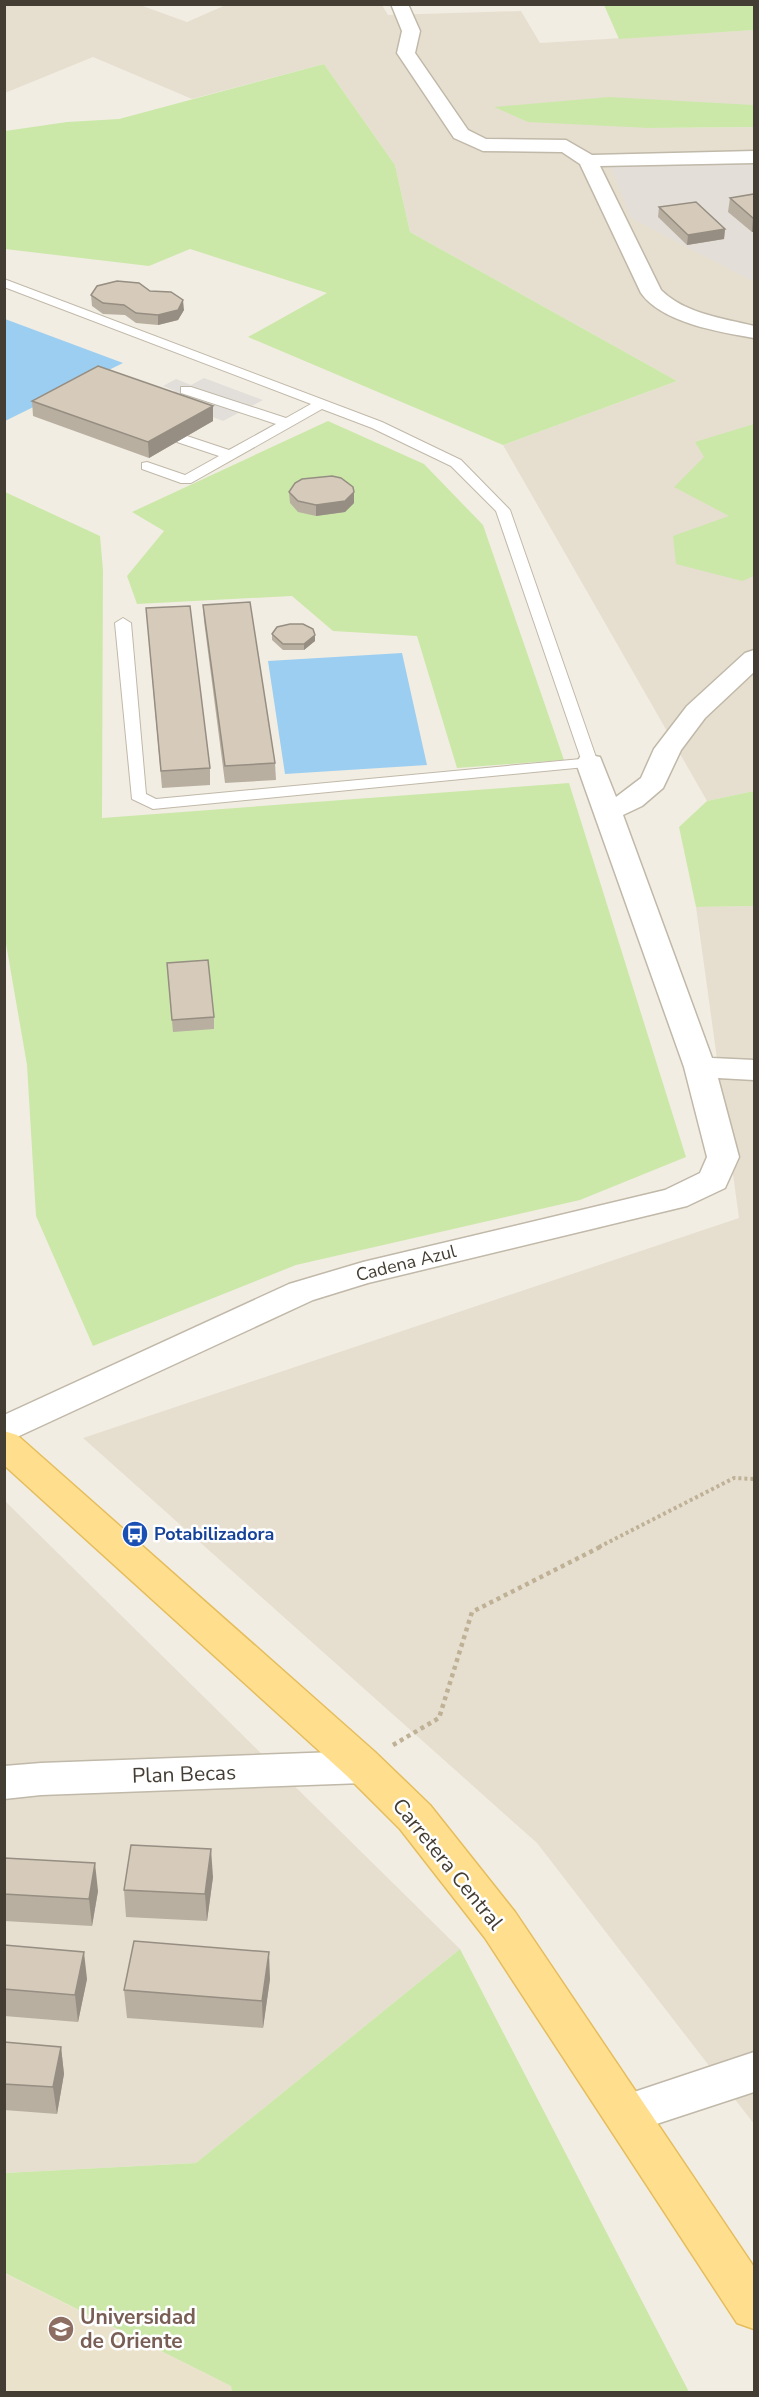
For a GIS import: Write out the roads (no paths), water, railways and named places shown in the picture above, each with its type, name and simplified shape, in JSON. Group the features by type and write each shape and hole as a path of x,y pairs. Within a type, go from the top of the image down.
{"main road":[{"name":"Carretera Central","path":"4,1444 362,1766 415,1817 500,1925 754,2307"}],"street":[{"path":"399,4 411,32 406,53 461,134 483,145 566,146 588,161 651,292 664,306 683,314 754,332"},
{"path":"588,161 754,157"},
{"path":"608,811 632,800 653,782 668,749 696,712 754,658"},
{"name":"Cadena Azul","path":"4,1430 302,1292 363,1273 675,1198 713,1180 723,1157 700,1067 590,763"},
{"path":"700,1067 754,1070"},
{"name":"Plan Becas","path":"4,1783 41,1779 362,1766"},
{"path":"626,2114 754,2072"}],"lane":[{"path":"4,284 377,425 456,463 503,510 590,763 153,804 138,796 123,623"},
{"path":"186,390 286,423"},
{"path":"147,466 186,480 321,404"},
{"path":"182,439 229,455"}],"water":[{"path":"5,319 123,363 5,421"},
{"path":"402,653 427,765 285,774 268,661"}],"place":[{"name":"Potabilizadora","path":"135,1534"},
{"name":"Universidad de Oriente","path":"61,2329"}]}
